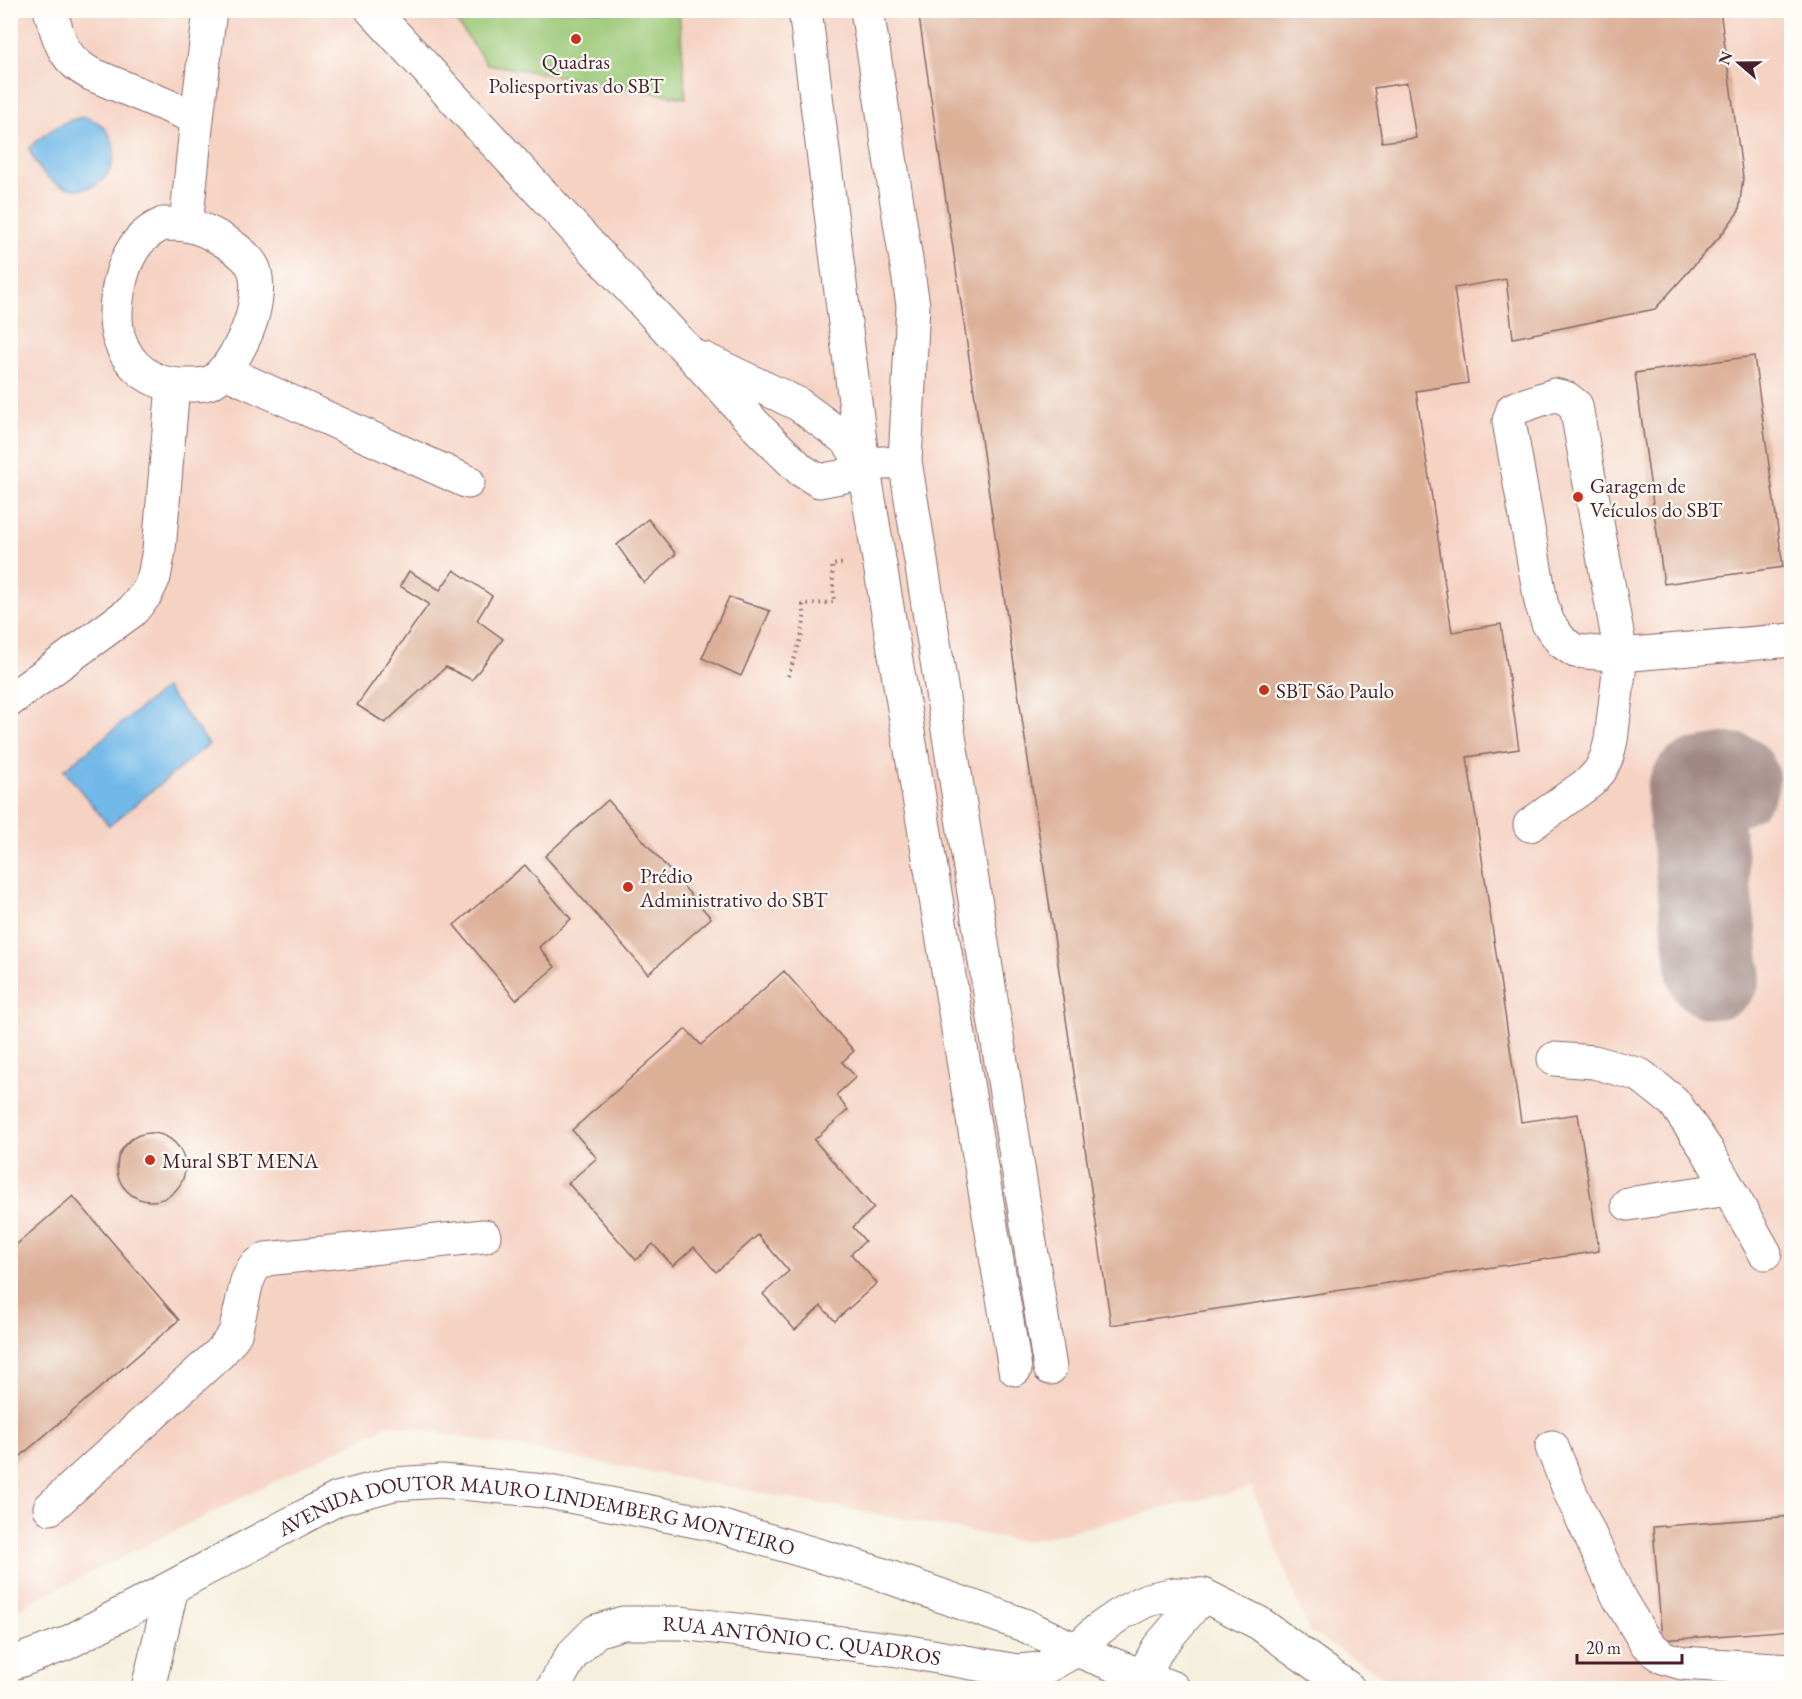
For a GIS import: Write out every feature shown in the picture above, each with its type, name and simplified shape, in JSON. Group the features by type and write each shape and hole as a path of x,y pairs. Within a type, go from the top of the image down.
{"street":[{"path":"50,10 68,57 78,67 196,118"},
{"path":"186,225 196,118 210,10"},
{"path":"372,10 760,430 801,470 819,481 845,476 863,464 905,461"},
{"path":"805,10 863,464 1015,1369"},
{"path":"867,10 913,305 905,461 1050,1368"},
{"path":"163,224 198,228 235,248 255,270 257,281 254,311 248,329 223,371 212,381 193,386 157,382 141,371 130,359 119,338 118,290 127,261 142,236 163,224"},
{"path":"689,352 798,404 848,441 863,464"},
{"path":"223,371 468,482"},
{"path":"10,700 132,611 146,594 154,577 159,550 173,385"},
{"path":"1530,825 1590,782 1600,771 1611,740 1622,655 1576,406 1566,398 1554,396 1516,407 1509,421 1541,602 1548,624 1562,642 1575,651 1622,655 1791,640"},
{"path":"1554,1059 1594,1062 1640,1075 1674,1102 1707,1150 1765,1253"},
{"path":"1628,1204 1728,1189"},
{"path":"50,1508 229,1343 235,1334 247,1281 254,1268 266,1259 484,1236"},
{"path":"1552,1447 1571,1494 1615,1587 1646,1643 1663,1657 1682,1663 1791,1670"},
{"name":"AVENIDA DOUTOR MAURO LINDEMBERG MONTEIRO","path":"10,1662 16,1662 65,1644 338,1500 393,1484 442,1481 544,1491 716,1525 872,1571 1024,1624 1076,1650 1173,1689"},
{"path":"148,1689 172,1587"},
{"path":"1076,1650 1100,1629 1147,1600 1175,1594 1203,1595 1259,1623 1348,1689"},
{"path":"1143,1676 1158,1648 1203,1595"},
{"name":"RUA ANTÔNIO C. QUADROS","path":"553,1689 572,1655 596,1631 623,1623 681,1623 898,1650 1020,1680 1076,1650"}],"path":[{"path":"788,676 801,638 805,614 803,605 834,602 832,565 849,563"}],"shaded area":[{"path":"11,11 1791,11 1791,1688 1402,1688 1309,1631 1252,1487 1025,1542 391,1424 11,1612"}],"green space":[{"name":"Quadras Poliesportivas do SBT","path":"449,11 679,11 686,98 487,64"}],"water":[{"path":"84,117 100,124 109,135 114,148 113,162 107,174 97,184 83,189 65,187 42,172 29,148 54,128"},
{"path":"165,688 209,744 109,826 64,770"}],"building":[{"name":"SBT São Paulo","path":"918,10 1720,10 1743,178 1739,211 1721,235 1655,309 1513,338 1506,279 1454,288 1468,383 1416,391 1452,632 1501,624 1519,749 1467,757 1521,1122 1578,1114 1599,1251 1111,1325","holes":["1407,83 1416,138 1382,142 1374,88"]},
{"path":"1754,356 1783,567 1664,584 1635,373"},
{"path":"648,519 676,554 644,583 617,545"},
{"path":"454,570 492,596 477,620 503,639 472,680 446,667 385,723 357,705 429,604 400,586 409,571 440,590"},
{"path":"729,597 770,611 741,676 702,658"},
{"name":"Prédio Administrativo do SBT","path":"608,800 711,918 648,974 545,856"},
{"path":"525,865 571,919 539,947 555,967 516,1000 454,925"},
{"path":"784,971 854,1051 842,1062 856,1077 836,1095 848,1110 814,1140 874,1208 853,1227 865,1241 851,1254 877,1283 835,1321 821,1306 795,1330 763,1294 789,1271 758,1235 716,1272 694,1247 673,1266 653,1244 636,1260 568,1183 597,1158 572,1130 686,1029 701,1045"},
{"name":"Mural SBT MENA","path":"151,1133 164,1136 175,1143 182,1154 185,1167 182,1180 175,1191 164,1198 151,1201 138,1198 127,1191 120,1180 117,1167 120,1154 127,1143 138,1136"},
{"path":"73,1196 179,1320 10,1465 10,1250"},
{"path":"1792,1516 1792,1630 1662,1640 1653,1527"}],"taxiway":[{"path":"1714,972 1693,794 1701,785 1732,780"}],"place":[{"name":"Quadras Poliesportivas do SBT","path":"576,39"},
{"name":"Garagem de Veículos do SBT","path":"1578,497"},
{"name":"SBT São Paulo","path":"1264,690"},
{"name":"Prédio Administrativo do SBT","path":"628,887"},
{"name":"Mural SBT MENA","path":"150,1160"}]}
